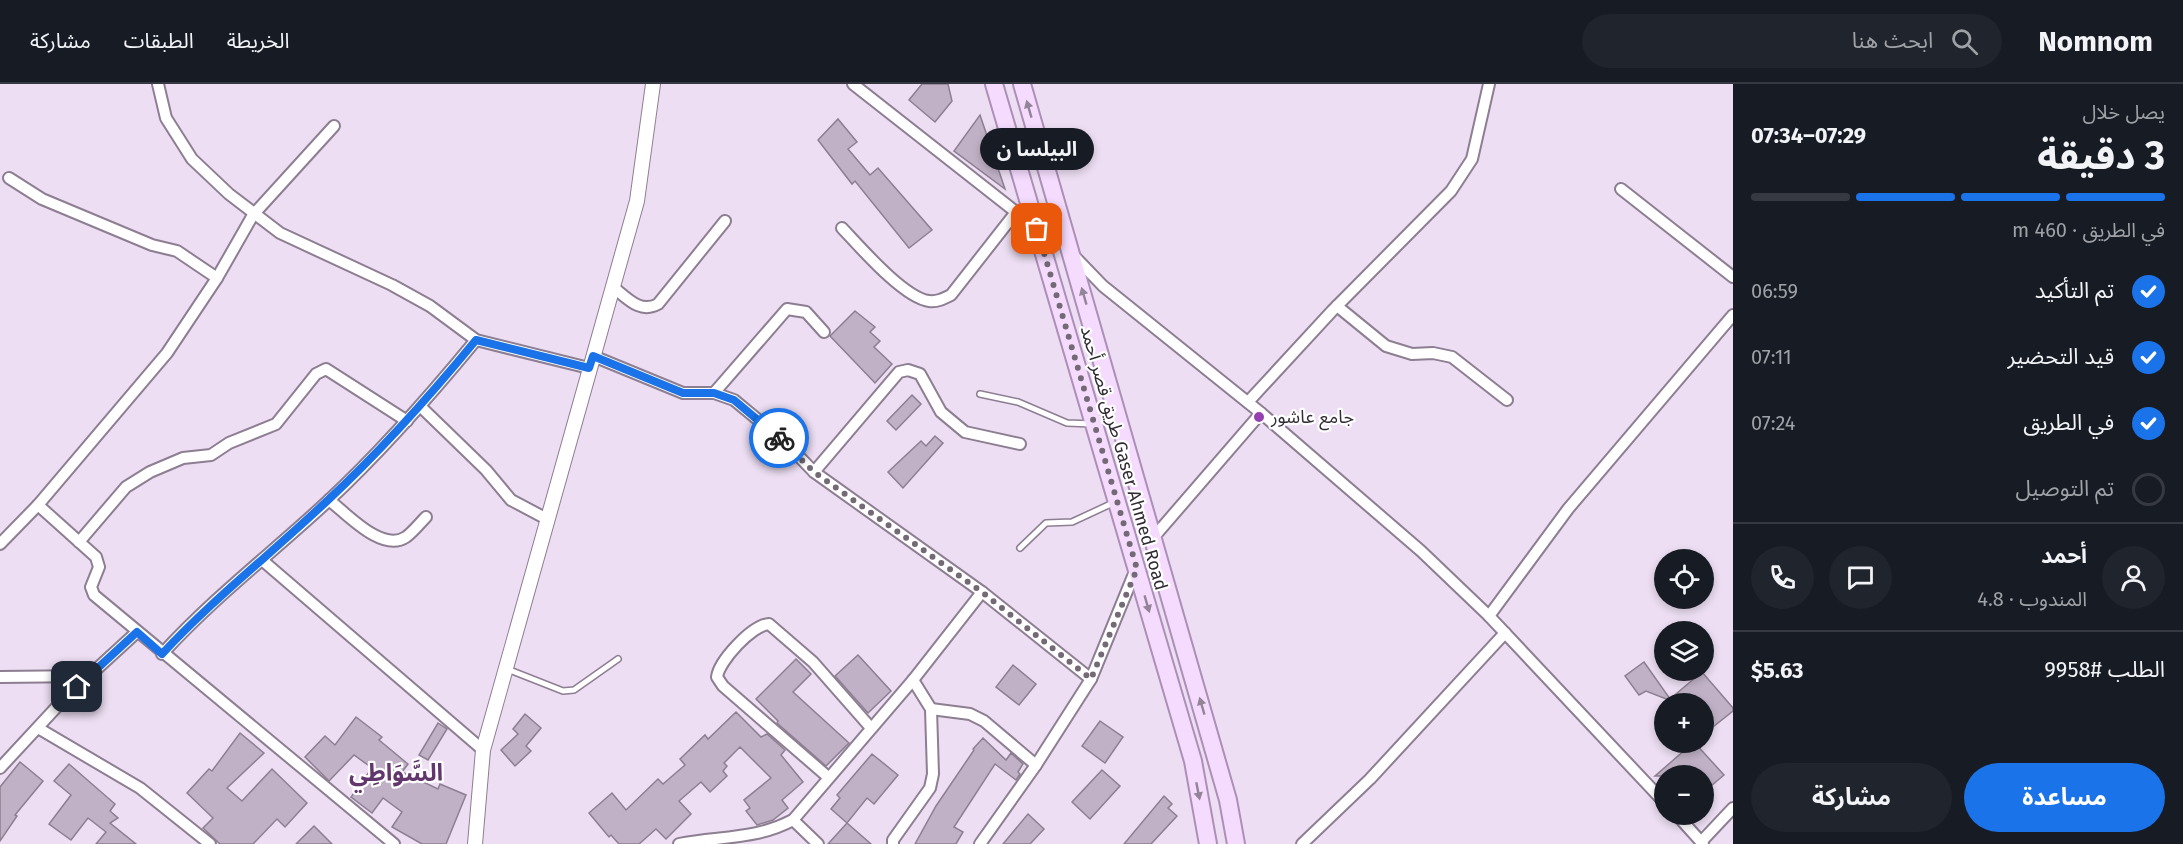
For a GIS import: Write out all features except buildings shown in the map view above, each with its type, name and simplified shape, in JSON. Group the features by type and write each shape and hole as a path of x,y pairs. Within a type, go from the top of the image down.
{"main road":[{"name":"طريق قصر أحمد Gaser Ahmed Road","path":"994,84 1193,761 1208,844"},
{"name":"طريق قصر أحمد Gaser Ahmed Road","path":"1022,84 1228,800 1236,844"}],"street":[{"path":"158,84 166,118 177,139 210,177 253,215 319,253 392,285 430,306 476,340 591,362 683,393 714,393 734,400 785,442 814,472 982,592 1091,679"},
{"path":"475,844 483,750 637,201 653,84"},
{"path":"853,84 1037,229"},
{"path":"1248,402 1337,306 1451,191 1472,159 1489,84"},
{"path":"0,544 38,505 166,353 218,278 253,215 334,126"},
{"path":"9,178 42,199 152,245 177,251 218,278"},
{"path":"1621,189 1733,276"},
{"path":"842,228 895,282 926,301 940,301 951,295 1016,212"},
{"path":"613,287 642,309 649,309 658,304 725,220"},
{"path":"1071,253 1103,286 1262,413 1421,551 1489,616 1654,791"},
{"path":"1337,306 1386,346 1412,354 1433,353 1452,357 1507,400"},
{"path":"714,393 787,309 806,312 824,332"},
{"path":"1489,616 1568,509 1733,315"},
{"path":"162,654 191,622 329,500 421,407 476,340"},
{"path":"79,542 126,487 160,467 183,458 211,455 229,443 276,424 316,374 326,369 407,421"},
{"path":"814,472 899,372 908,370 920,374 931,390 941,412 965,432 1020,444"},
{"path":"421,407 486,470 511,500 547,519"},
{"path":"1153,538 1262,413"},
{"path":"329,500 381,541 393,542 405,538 426,517"},
{"path":"38,505 96,557 99,567 91,586 94,595 162,654 394,844"},
{"path":"262,560 483,750"},
{"path":"980,844 1036,765 1091,679 1137,569"},
{"path":"679,844 754,836 793,820 913,680 982,592"},
{"path":"828,777 723,686 717,677 719,666 756,628 769,624 813,662 871,728"},
{"path":"0,768 89,676 137,632"},
{"path":"1302,844 1370,779 1504,633"},
{"path":"0,677 89,676"},
{"path":"893,844 893,840 930,788 933,774 931,709 913,680"},
{"path":"931,709 970,714 1036,765"},
{"path":"39,728 140,788 210,844"},
{"path":"1686,825 1702,843 1733,808"},
{"path":"793,820 818,844"}],"lane":[{"path":"980,394 1018,402 1067,423 1094,424"},
{"path":"1020,548 1046,523 1072,522 1117,501"},
{"path":"506,668 562,691 574,690 618,660"}],"way so far":[{"path":"779,438 814,472 982,592 1091,679 1137,569 1037,229"}],"place":[{"name":"البيلسا ن","path":"1037,229"},
{"name":"جامع عاشور","path":"1259,417"}],"district":[{"name":"السَّوَاطِي","path":"396,773"}],"route":[{"path":"77,687 137,632 162,654 191,622 329,500 421,407 476,340 589,368 593,356 683,393 714,393 734,400 779,438"}]}
